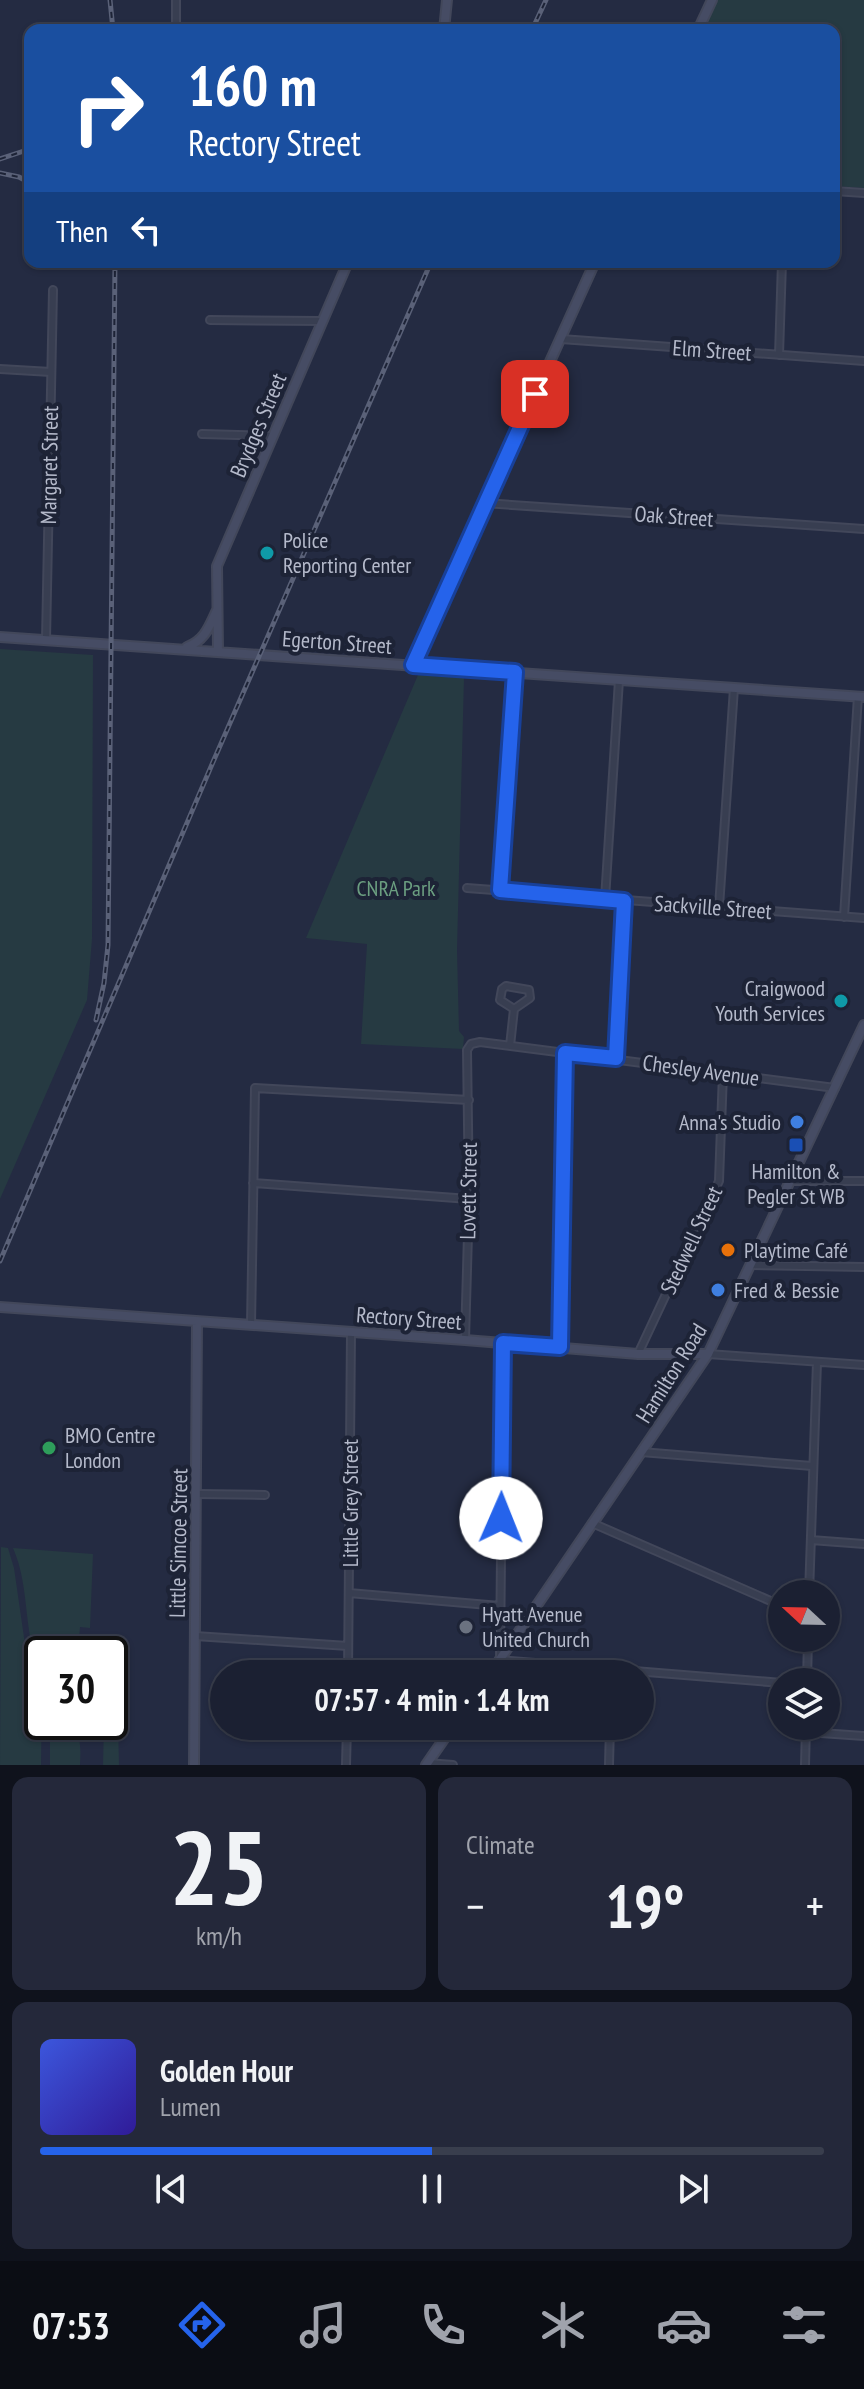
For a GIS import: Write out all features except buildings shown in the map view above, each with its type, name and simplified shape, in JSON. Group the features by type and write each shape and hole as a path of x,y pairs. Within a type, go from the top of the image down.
{"street":[{"path":"176,0 176,24"},
{"path":"445,24 447,0"},
{"path":"701,24 712,0"},
{"path":"840,191 864,193"},
{"name":"Brydges Street","path":"218,651 217,566 345,268"},
{"path":"413,665 592,268"},
{"path":"779,355 782,268"},
{"name":"Margaret Street","path":"46,640 53,290"},
{"path":"210,320 322,321"},
{"name":"Elm Street","path":"561,339 864,361"},
{"path":"0,369 51,372"},
{"path":"202,434 273,436"},
{"name":"Oak Street","path":"484,503 864,529"},
{"path":"182,649 199,642 206,634 219,606"},
{"name":"Egerton Street","path":"0,637 861,697"},
{"path":"500,890 515,672"},
{"path":"605,899 619,680"},
{"path":"719,907 734,688"},
{"path":"844,917 861,697"},
{"name":"Sackville Street","path":"467,888 864,918"},
{"path":"616,1058 624,901"},
{"path":"510,1046 514,1009 530,998 529,990 506,986 502,989 500,1000 514,1009"},
{"name":"Hamilton Road","path":"500,1660 708,1354 864,1025"},
{"name":"Chesley Avenue","path":"471,1044 480,1042 616,1058 835,1088"},
{"name":"Lovett Street","path":"465,1340 469,1199 467,1050 471,1044"},
{"path":"560,1347 565,1053"},
{"name":"Stedwell Street","path":"638,1354 719,1181 723,1073"},
{"path":"251,1325 255,1088 469,1100"},
{"path":"792,1181 864,1181"},
{"path":"253,1183 469,1199"},
{"path":"751,1265 864,1267"},
{"name":"Rectory Street","path":"0,1307 638,1354 708,1354 864,1365"},
{"name":"Little Simcoe Street","path":"194,1765 197,1322"},
{"name":"Little Grey Street","path":"348,1660 351,1332"},
{"path":"500,1660 503,1343"},
{"path":"810,1580 817,1362"},
{"path":"641,1452 812,1466"},
{"path":"197,1494 265,1495"},
{"path":"592,1523 768,1600"},
{"path":"811,1540 864,1544"},
{"path":"349,1593 500,1606"},
{"path":"195,1636 348,1646"},
{"path":"654,1675 768,1682"},
{"path":"840,1733 864,1736"},
{"path":"346,1765 347,1740"},
{"path":"427,1764 443,1740"},
{"path":"609,1765 610,1740"},
{"path":"805,1765 806,1740"},
{"path":"427,1764 453,1765"}],"green space":[{"path":"715,0 864,0 864,188 840,186 840,24 704,24"},
{"path":"0,649 93,655 92,939 87,1000 0,1199"},
{"name":"CNRA Park","path":"418,675 464,678 457,950 459,1031 464,1037 463,1049 361,1044 367,944 306,938"},
{"path":"1,1547 8,1548 14,1568 24,1637 24,1740 41,1740 41,1765 0,1765"},
{"path":"13,1548 93,1554 90,1628 80,1627 79,1636 31,1636 19,1564"},
{"path":"50,1740 79,1740 80,1765 50,1765"},
{"path":"104,1740 118,1740 119,1765 103,1765"}],"railway":[{"path":"110,0 112,24"},
{"path":"535,24 546,0"},
{"path":"0,159 24,151"},
{"path":"0,173 24,180"},
{"path":"96,1020 108,945 115,268"},
{"path":"0,1261 428,268"}],"place":[{"name":"Police Reporting Center","path":"267,553"},
{"name":"Craigwood Youth Services","path":"841,1001"},
{"name":"Anna's Studio","path":"797,1122"},
{"name":"Hamilton & Pegler St WB","path":"796,1145"},
{"name":"Playtime Café","path":"728,1250"},
{"name":"Fred & Bessie","path":"718,1290"},
{"name":"BMO Centre London","path":"49,1448"},
{"name":"Hyatt Avenue United Church","path":"466,1627"}],"route":[{"path":"501,1518 503,1343 560,1347 565,1053 616,1058 624,901 500,890 515,672 413,665 535,394"}]}
